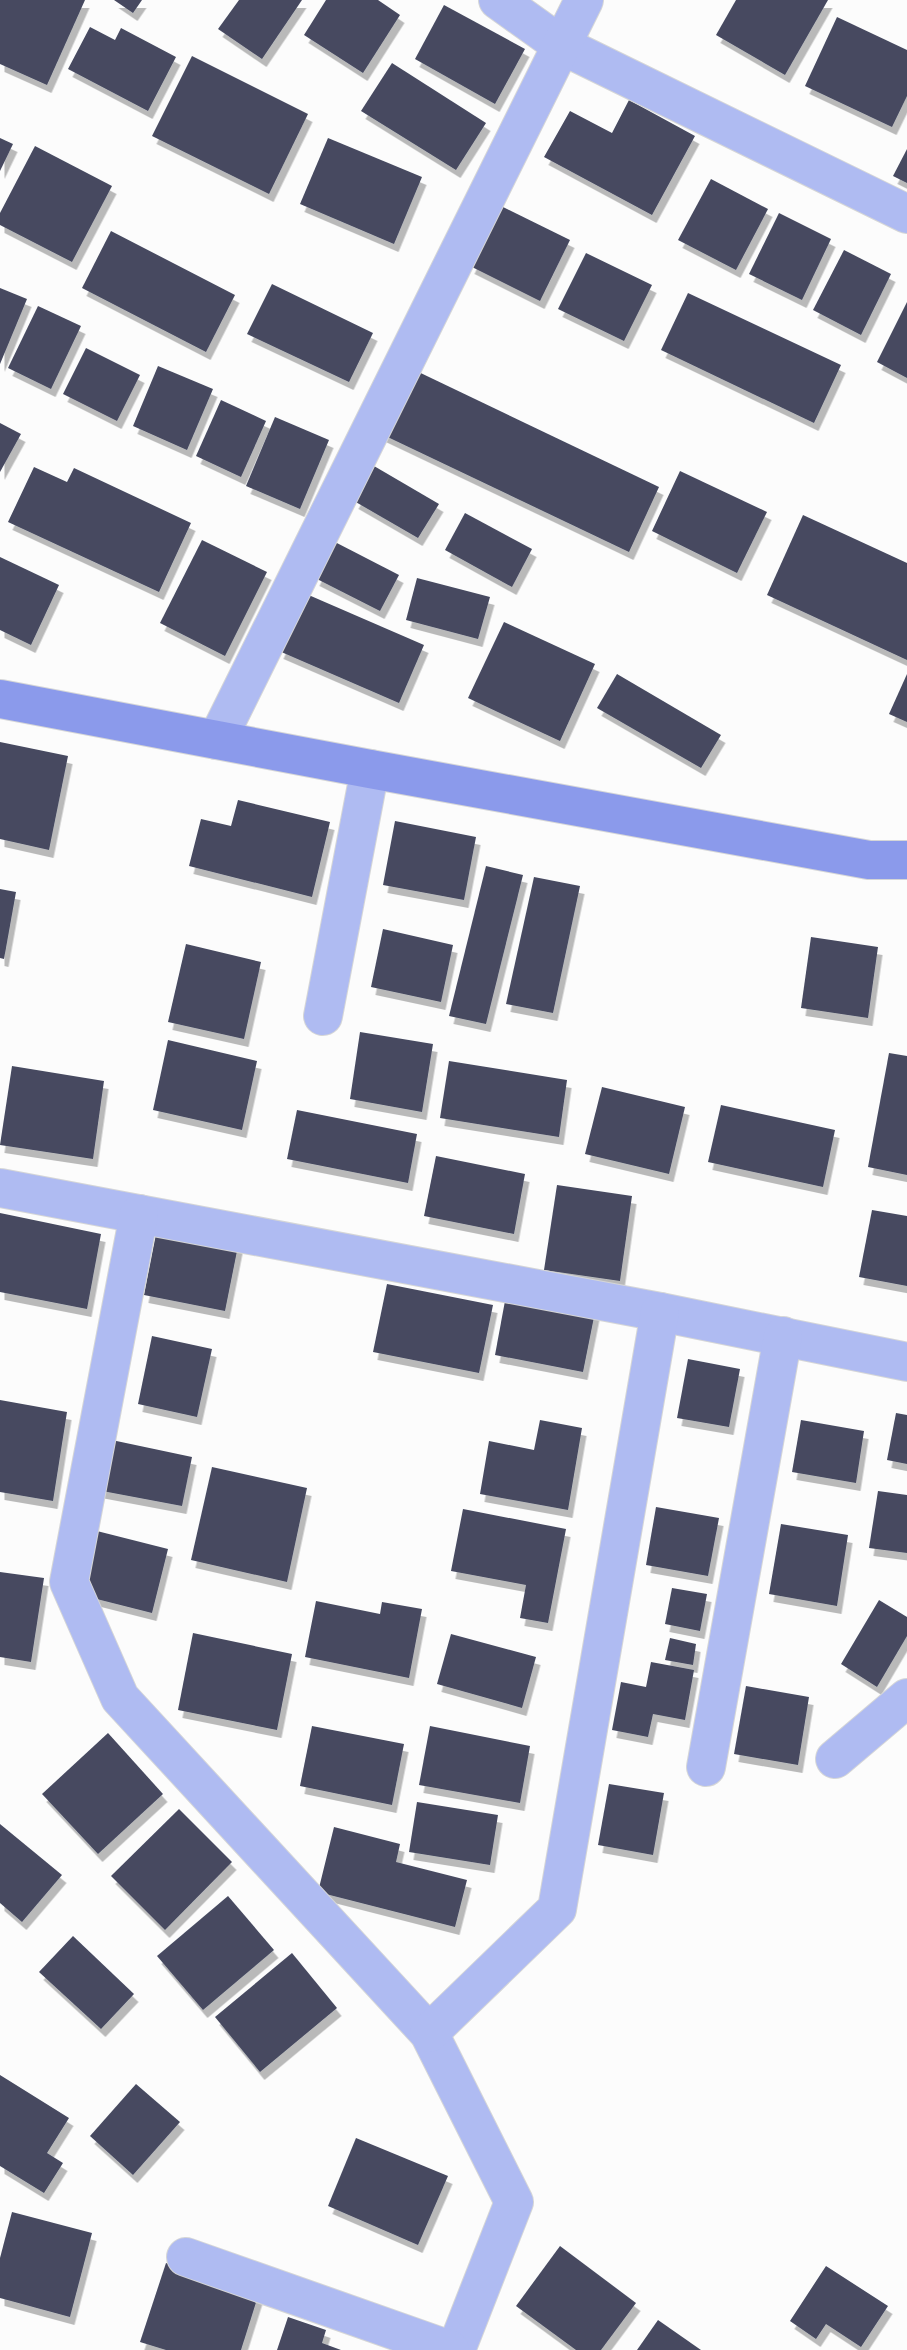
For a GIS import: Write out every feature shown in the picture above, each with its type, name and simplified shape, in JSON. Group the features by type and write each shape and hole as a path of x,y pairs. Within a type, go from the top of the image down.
{"street":[{"path":"498,0 561,45 907,214"},
{"path":"216,740 584,0"},
{"path":"0,699 869,860 907,860"},
{"path":"323,1016 370,769"},
{"path":"0,1188 660,1312 907,1362"},
{"path":"139,1214 69,1582 120,1698 429,2033 513,2202 456,2350"},
{"path":"429,2033 556,1909 660,1312"},
{"path":"706,1767 783,1336"},
{"path":"835,1759 907,1698"},
{"path":"186,2257 450,2350"}],"building":[{"path":"0,0 85,0 47,85 0,64"},
{"path":"114,0 142,0 133,13"},
{"path":"239,0 302,0 262,59 218,29"},
{"path":"326,0 378,0 400,15 363,73 304,35"},
{"path":"736,0 828,0 785,75 716,35"},
{"path":"444,5 525,49 495,104 415,59"},
{"path":"837,17 907,50 907,96 892,127 805,86"},
{"path":"90,27 115,40 121,28 176,57 148,111 68,69"},
{"path":"192,56 308,114 269,194 152,136"},
{"path":"392,63 486,123 456,170 361,111"},
{"path":"629,100 695,136 652,215 544,157 570,111 612,133"},
{"path":"0,138 13,144 0,171"},
{"path":"328,138 422,177 394,244 300,204"},
{"path":"35,146 112,186 72,262 0,225 0,213"},
{"path":"907,149 907,183 893,176"},
{"path":"711,179 768,209 736,270 678,240"},
{"path":"499,205 570,240 540,301 470,266"},
{"path":"779,213 831,239 802,300 749,274"},
{"path":"111,231 235,295 206,352 82,288"},
{"path":"844,250 891,274 861,335 813,310"},
{"path":"586,253 652,285 624,341 558,309"},
{"path":"272,284 373,333 349,382 247,334"},
{"path":"0,288 27,299 0,364"},
{"path":"688,293 841,365 814,423 661,350"},
{"path":"907,302 907,378 877,362"},
{"path":"38,306 81,326 51,389 8,368"},
{"path":"86,348 140,375 117,421 63,394"},
{"path":"158,366 213,389 187,450 133,426"},
{"path":"406,366 659,487 629,552 375,431"},
{"path":"221,400 266,421 241,477 196,456"},
{"path":"275,417 329,440 300,509 246,486"},
{"path":"0,423 21,434 0,472"},
{"path":"374,466 439,504 418,538 354,501"},
{"path":"34,467 67,482 74,468 191,523 159,592 8,522"},
{"path":"680,471 767,512 737,573 652,531"},
{"path":"465,513 532,549 512,587 445,550"},
{"path":"803,515 907,563 907,660 767,595"},
{"path":"202,540 267,572 225,656 160,623"},
{"path":"333,541 399,575 380,611 315,578"},
{"path":"0,557 59,585 31,645 0,630"},
{"path":"417,578 490,597 478,639 406,620"},
{"path":"304,593 424,645 399,703 279,651"},
{"path":"504,622 595,664 560,741 468,698"},
{"path":"617,674 721,735 701,768 597,708"},
{"path":"907,674 907,722 889,714"},
{"path":"0,742 68,756 49,850 0,839"},
{"path":"238,800 330,822 312,897 189,866 201,819 231,826"},
{"path":"395,821 476,837 464,900 383,885"},
{"path":"486,866 523,875 486,1024 449,1016"},
{"path":"534,877 580,886 553,1013 506,1004"},
{"path":"0,889 16,892 4,959 0,958"},
{"path":"383,929 453,945 441,1002 371,987"},
{"path":"811,937 878,947 868,1018 801,1008"},
{"path":"186,944 261,962 244,1039 168,1022"},
{"path":"360,1032 433,1044 422,1112 350,1099"},
{"path":"168,1040 257,1061 242,1130 153,1110"},
{"path":"889,1053 907,1056 907,1175 868,1167"},
{"path":"449,1061 567,1080 559,1137 440,1118"},
{"path":"12,1066 104,1081 93,1159 0,1145"},
{"path":"602,1087 685,1107 669,1174 585,1154"},
{"path":"721,1105 835,1130 823,1187 708,1162"},
{"path":"297,1110 417,1134 408,1183 287,1159"},
{"path":"436,1156 525,1174 514,1234 424,1216"},
{"path":"557,1185 632,1196 620,1281 544,1270"},
{"path":"872,1210 907,1216 907,1286 859,1277"},
{"path":"0,1213 101,1234 87,1309 0,1292"},
{"path":"158,1224 239,1241 225,1311 144,1295"},
{"path":"387,1284 493,1305 479,1373 373,1352"},
{"path":"507,1290 596,1307 583,1372 495,1355"},
{"path":"152,1336 212,1349 197,1417 138,1404"},
{"path":"688,1359 740,1369 729,1427 677,1418"},
{"path":"0,1400 67,1412 53,1501 0,1492"},
{"path":"896,1413 907,1415 907,1464 887,1460"},
{"path":"540,1420 582,1428 568,1510 480,1494 489,1441 534,1450"},
{"path":"801,1420 864,1431 856,1483 792,1472"},
{"path":"107,1439 192,1457 182,1506 97,1490"},
{"path":"212,1467 307,1488 287,1582 191,1560"},
{"path":"878,1491 907,1495 907,1553 869,1548"},
{"path":"656,1507 719,1518 708,1576 646,1565"},
{"path":"463,1509 566,1529 548,1623 520,1618 526,1585 451,1571"},
{"path":"781,1524 848,1535 837,1606 769,1594"},
{"path":"93,1530 168,1549 152,1613 77,1594"},
{"path":"0,1572 44,1578 31,1662 0,1657"},
{"path":"672,1588 707,1594 700,1631 665,1624"},
{"path":"879,1600 907,1617 907,1636 877,1687 841,1664"},
{"path":"316,1601 380,1614 382,1602 422,1609 409,1678 305,1657"},
{"path":"193,1633 292,1654 277,1730 178,1710"},
{"path":"451,1634 536,1657 522,1708 437,1684"},
{"path":"670,1638 696,1644 693,1665 665,1660"},
{"path":"651,1662 694,1670 685,1720 653,1714 648,1737 612,1730 621,1682 646,1687"},
{"path":"746,1686 809,1697 798,1765 734,1754"},
{"path":"312,1726 404,1744 392,1805 300,1786"},
{"path":"430,1726 530,1746 520,1803 419,1785"},
{"path":"108,1733 163,1794 98,1854 42,1794"},
{"path":"609,1784 664,1793 653,1855 598,1845"},
{"path":"417,1802 498,1815 490,1865 409,1852"},
{"path":"179,1809 232,1862 165,1930 111,1876"},
{"path":"0,1824 62,1875 22,1922 0,1903"},
{"path":"334,1827 400,1844 396,1862 467,1880 455,1927 318,1892"},
{"path":"228,1896 274,1950 203,2010 157,1956"},
{"path":"73,1936 134,1994 101,2029 39,1972"},
{"path":"292,1953 337,2008 260,2072 215,2017"},
{"path":"0,2075 69,2118 47,2153 63,2163 44,2193 0,2166"},
{"path":"136,2084 180,2122 133,2175 90,2136"},
{"path":"356,2138 448,2176 418,2245 328,2206"},
{"path":"12,2212 92,2233 70,2317 0,2298 0,2258"},
{"path":"560,2246 636,2303 601,2350 576,2350 516,2306"},
{"path":"166,2263 259,2293 241,2350 166,2350 140,2342"},
{"path":"826,2266 888,2306 861,2347 826,2324 816,2339 790,2321"},
{"path":"288,2317 326,2330 322,2343 341,2350 277,2350"},
{"path":"658,2320 701,2350 637,2350"}]}
